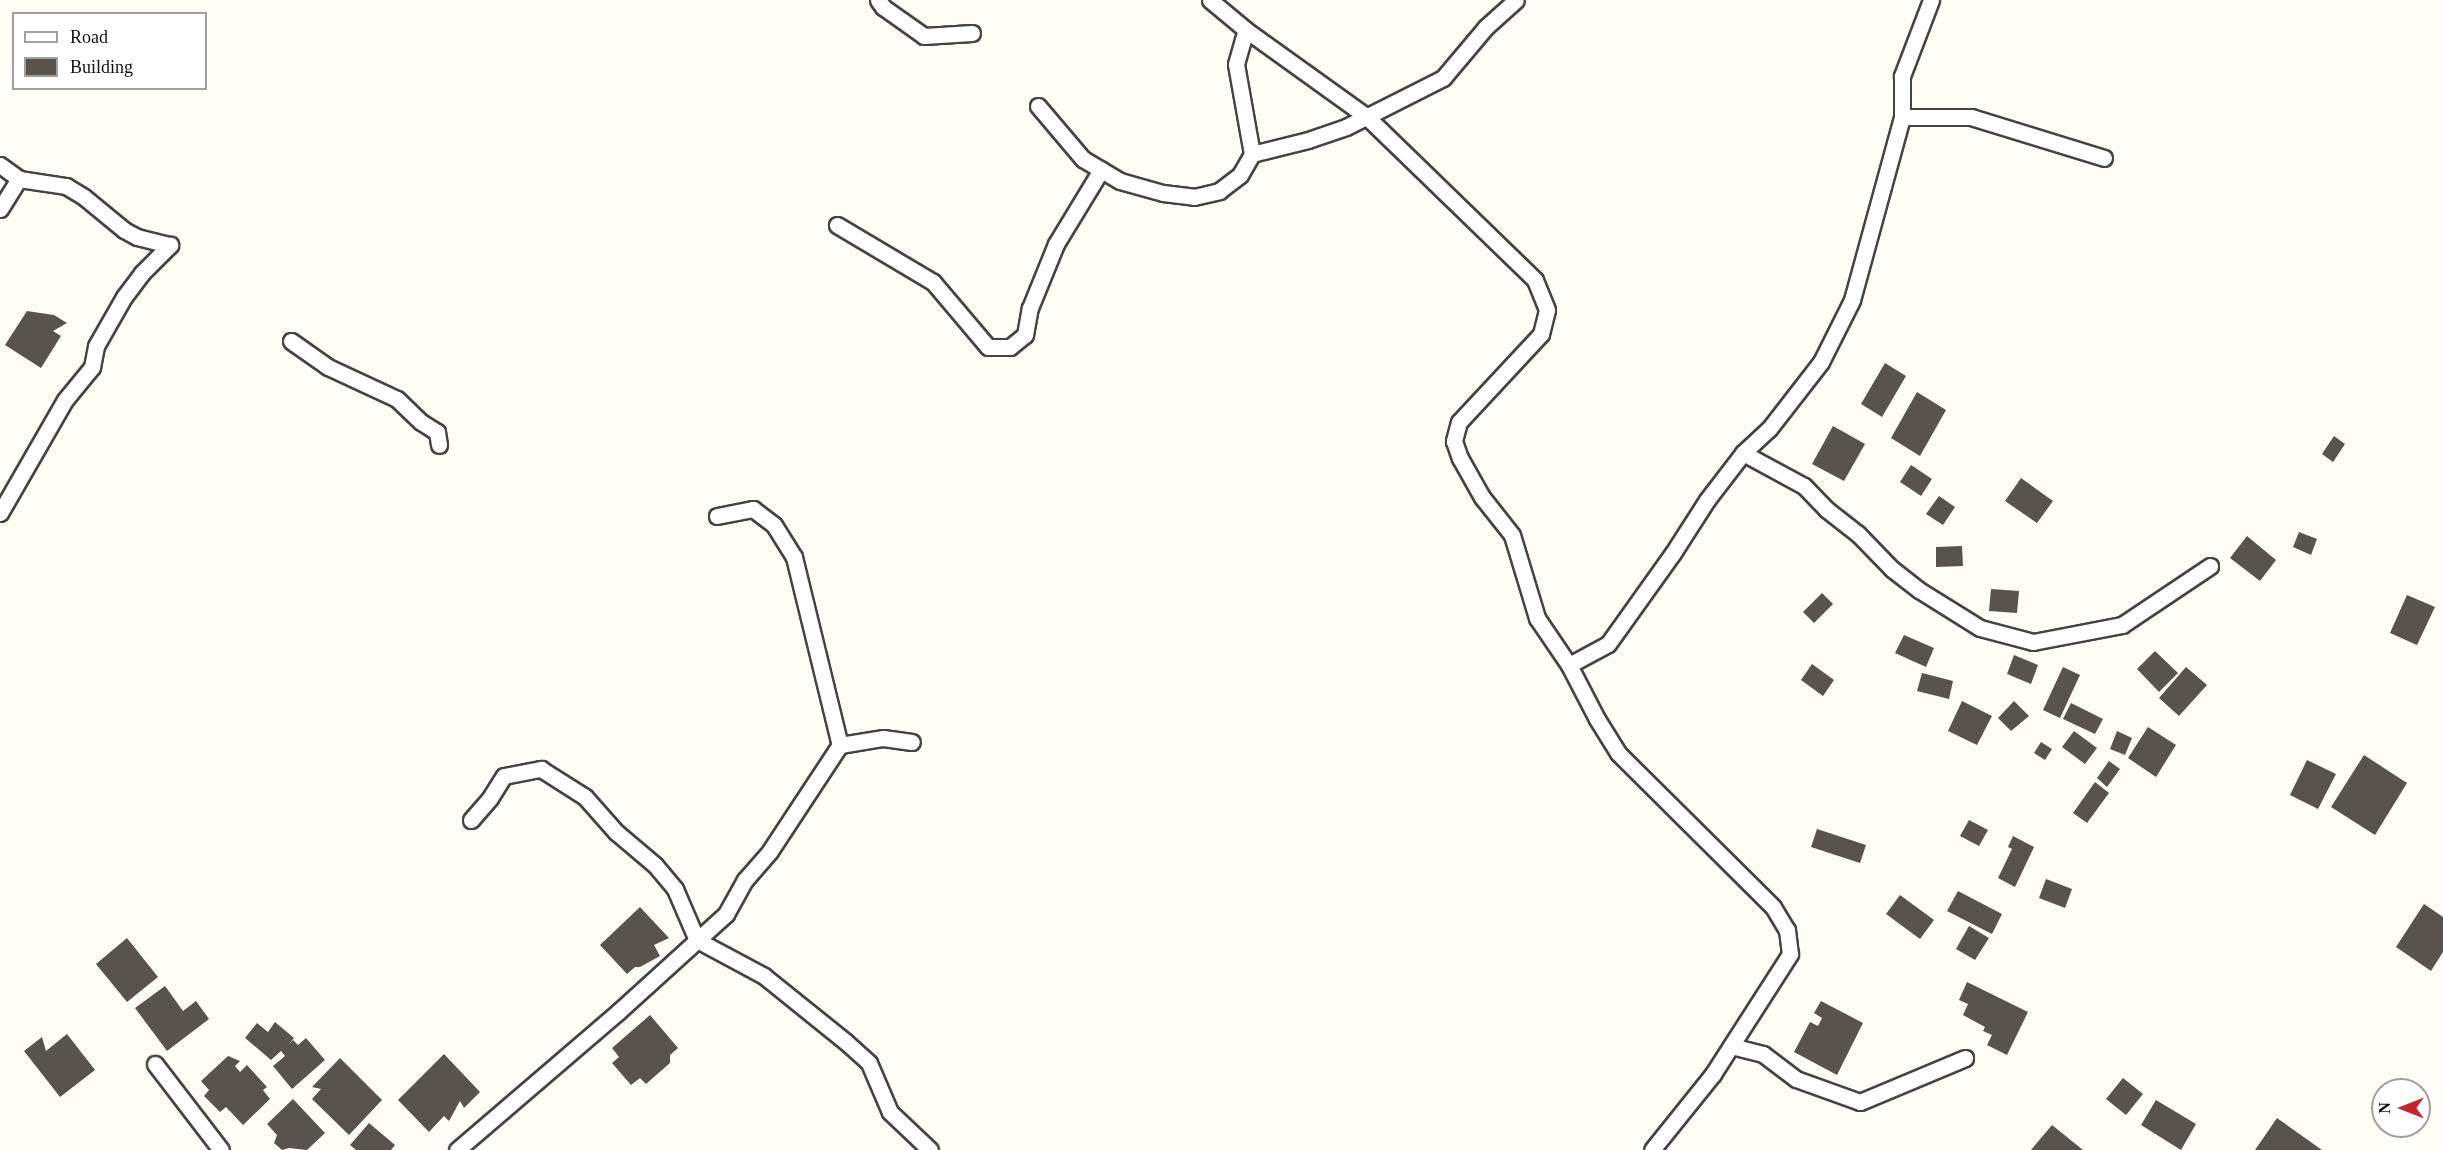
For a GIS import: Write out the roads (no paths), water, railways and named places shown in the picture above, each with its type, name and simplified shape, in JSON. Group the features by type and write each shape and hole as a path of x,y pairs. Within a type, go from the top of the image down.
{"street":[{"path":"878,0 883,7 924,36 972,33"},
{"path":"1210,0 1246,30 1367,117 1535,280 1547,310 1541,334 1459,422 1454,441 1482,497 1512,535 1537,618 1569,664 1597,719 1618,753 1773,907 1787,930 1791,954 1713,1074 1652,1150"},
{"path":"1252,154 1308,140 1367,117 1443,78 1486,27 1516,0"},
{"path":"1569,664 1608,644 1673,553 1707,500 1743,453 1769,429 1821,362 1852,300 1902,117 1902,76 1931,0"},
{"path":"1038,106 1083,159 1101,170 1131,184 1164,193 1194,197 1219,191 1240,175 1252,154 1236,64 1246,30"},
{"path":"1902,117 1971,117 2104,158"},
{"path":"0,165 19,180 66,186 84,197 124,230 137,237 170,245 142,273 124,297 96,346 92,368 65,400 0,513"},
{"path":"837,225 933,282 988,347 1010,347 1025,335 1030,308 1056,244 1101,170"},
{"path":"0,209 19,180"},
{"path":"291,341 328,368 397,399 421,422 437,432 439,444"},
{"path":"1743,453 1804,486 1826,509 1858,534 1892,569 1919,590 1980,628 2033,642 2122,625 2210,566"},
{"path":"457,1150 726,914 745,880 770,851 840,745 794,557 774,525 753,509 717,516"},
{"path":"840,745 883,738 912,742"},
{"path":"471,820 490,798 504,776 541,769 585,797 616,832 655,865 675,890 697,940 764,976 846,1042 869,1063 890,1112 930,1150"},
{"path":"1731,1046 1763,1054 1796,1079 1860,1102 1965,1058"},
{"path":"155,1064 221,1150"}]}
